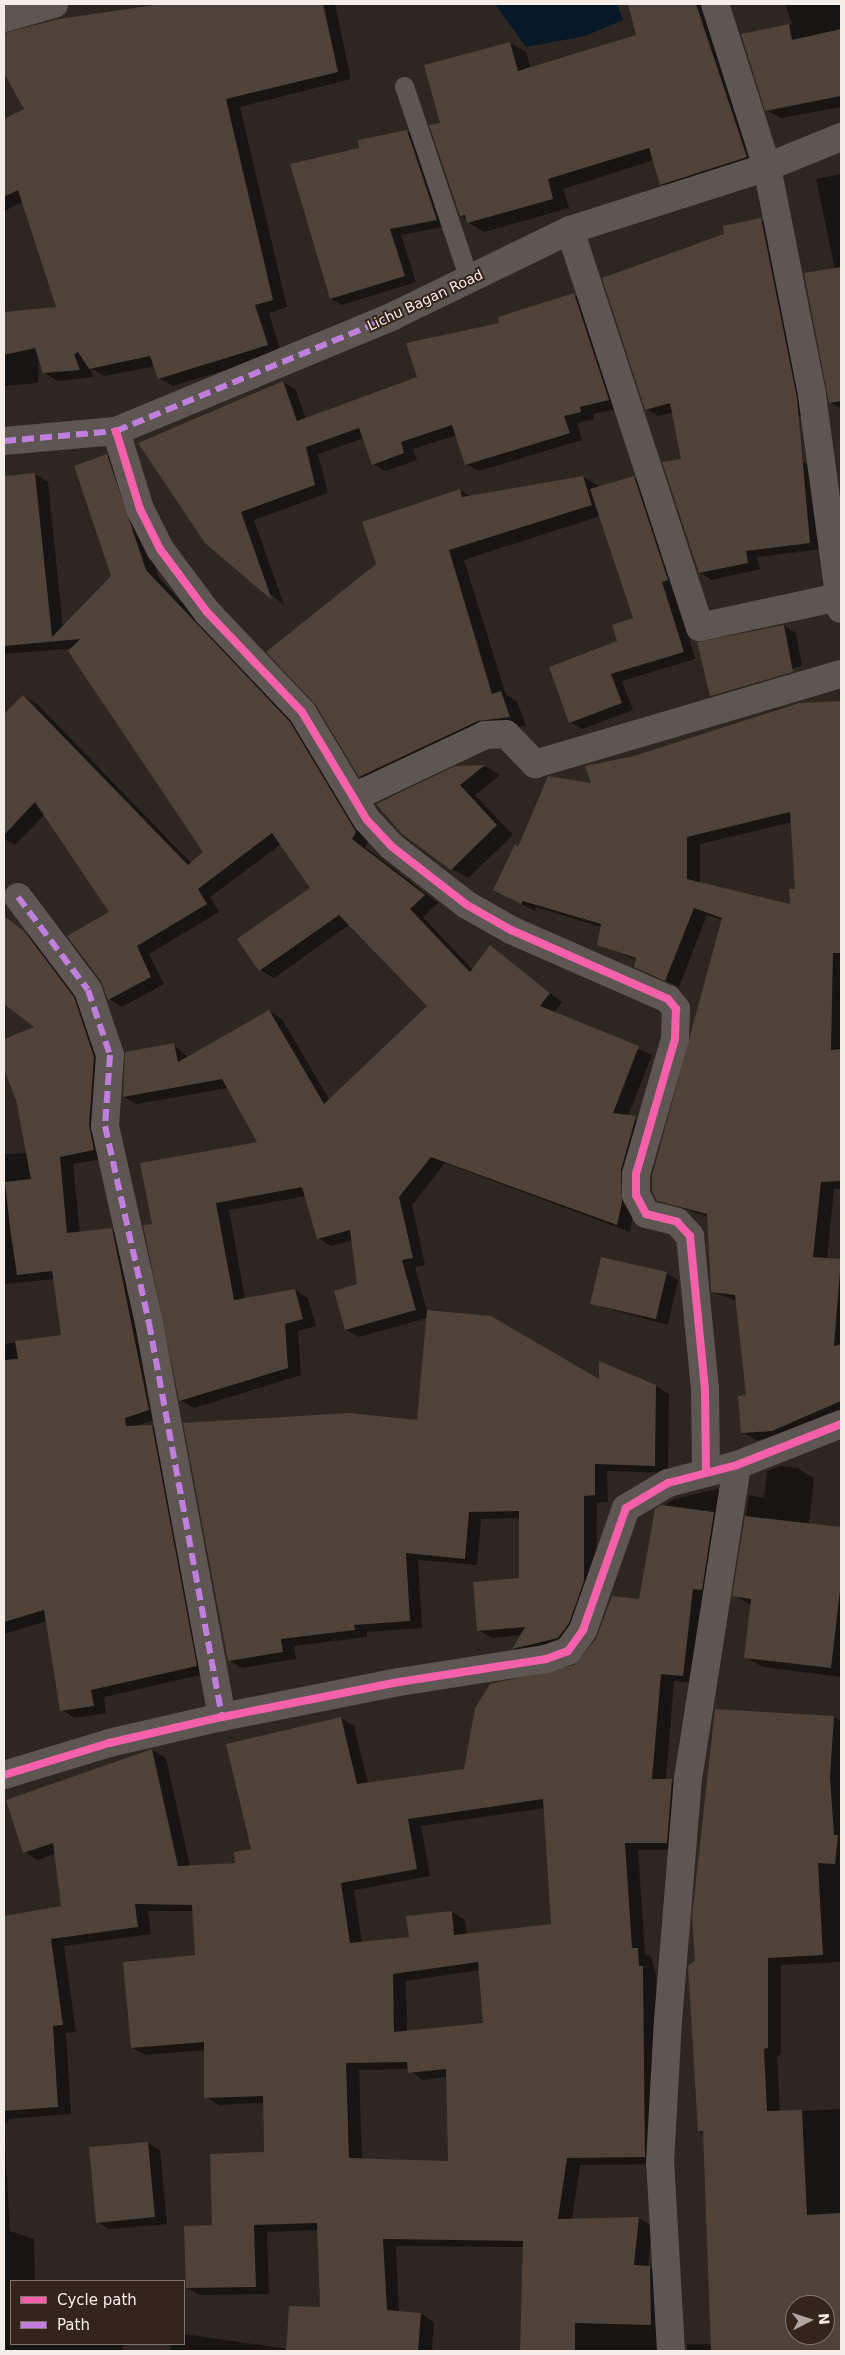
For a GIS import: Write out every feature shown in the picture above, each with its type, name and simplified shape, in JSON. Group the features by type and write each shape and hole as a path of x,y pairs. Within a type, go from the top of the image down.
{"street":[{"path":"4,18 54,4"},
{"path":"570,230 700,627 840,603 812,395 767,167 715,4"},
{"name":"Lichu Bagan Road","path":"4,441 116,431 393,316 570,230 767,167 841,136"},
{"path":"116,431 140,509 160,549 207,612 302,712 354,797 390,846 467,905 511,930 668,999 676,1009 675,1039 636,1174 636,1195 646,1214 677,1222 690,1236 704,1388 706,1471"},
{"path":"354,797 485,735 506,734 535,764 841,674"},
{"path":"18,897 88,990 110,1055 105,1126 149,1323 222,1717"},
{"path":"4,1775 109,1743 222,1717 399,1682 546,1659 568,1651 584,1630 626,1508 668,1483 706,1471 738,1465 841,1424"},
{"path":"671,2351 660,2162 668,2021 688,1778 738,1465"}],"lane":[{"path":"404,86 469,279"}],"water":[{"path":"495,4 617,4 623,20 585,36 526,47"}],"building":[{"path":"162,4 323,4 338,72 226,99 273,300 255,305 268,345 158,379 150,356 89,369 78,352 74,354 80,370 43,373 35,348 4,355 4,312 56,307 18,190 4,197 4,119 24,109 4,73 4,33 59,19"},
{"path":"628,4 696,4 747,157 660,185 649,148 548,179 553,199 467,223 465,215 460,216 429,125 440,123 424,65 510,42 518,71 636,35"},
{"path":"789,24 792,40 841,29 841,96 765,111 741,34"},
{"path":"407,130 437,220 390,229 405,276 330,299 290,164 359,148 358,140"},
{"path":"761,218 797,398 810,543 746,551 748,563 699,573 662,462 681,459 670,403 645,410 602,278 724,234 723,226"},
{"path":"841,267 841,401 829,403 804,273"},
{"path":"574,293 609,400 580,407 581,412 564,416 570,433 465,465 452,425 401,442 404,453 372,465 359,428 306,447 315,485 241,512 272,600 205,543 138,443 283,381 297,421 417,377 406,343 499,323 498,317"},
{"path":"107,454 146,570 290,722 356,832 352,839 425,895 410,909 470,972 490,945 550,993 540,1006 639,1046 613,1113 636,1116 621,1170 622,1202 617,1225 431,1157 399,1197 413,1258 402,1260 416,1310 345,1330 334,1291 357,1284 350,1230 317,1239 302,1187 216,1203 234,1300 295,1289 303,1319 285,1324 288,1368 179,1401 143,1225 152,1224 140,1163 257,1142 222,1079 123,1097 125,1052 174,1043 178,1062 269,1010 324,1104 427,1006 339,915 259,971 237,939 310,888 272,833 198,889 207,904 137,946 151,977 108,1000 101,981 67,936 109,912 35,802 4,835 4,714 23,695 188,865 203,852 68,651 80,639 4,646 4,476 35,473 52,637 111,576 74,466"},
{"path":"583,476 592,505 449,550 492,694 501,691 510,717 478,721 359,777 315,704 266,652 376,564 362,522 460,489 462,497"},
{"path":"634,476 668,580 662,582 684,652 611,674 622,703 569,723 549,667 617,641 612,625 633,618 590,489"},
{"path":"784,625 793,672 710,696 697,642"},
{"path":"841,701 841,953 833,953 831,1050 841,1049 841,1181 821,1182 813,1257 841,1259 834,1346 841,1344 841,1401 772,1431 741,1433 738,1396 746,1395 735,1295 711,1292 707,1214 657,1201 652,1191 652,1176 722,918 694,908 665,981 634,967 636,958 597,945 601,924 523,901 521,904 493,890 515,844 518,847 548,776 591,783 585,766 634,756 799,703","holes":["790,812 795,889 789,889 790,904 687,879 687,837"]},
{"path":"485,765 460,785 497,825 451,870 402,834 376,804 455,766"},
{"path":"4,916 25,932 74,997 94,1057 89,1125 94,1150 60,1157 67,1233 112,1228 149,1410 125,1418 126,1426 152,1425 197,1666 91,1690 94,1706 60,1711 44,1610 4,1622 4,1360 18,1359 15,1341 61,1335 52,1271 17,1275 10,1228 5,1182 31,1179 16,1100 4,1069 4,1039 34,1027 4,1004"},
{"path":"601,1257 667,1272 656,1319 590,1304"},
{"path":"427,1310 491,1316 599,1379 599,1361 656,1385 655,1466 595,1464 595,1495 584,1496 584,1581 569,1623 558,1638 512,1649 525,1627 477,1631 473,1582 519,1578 519,1511 469,1512 465,1559 406,1553 410,1621 354,1625 355,1630 281,1639 283,1652 228,1661 183,1423 349,1413 417,1420"},
{"path":"661,1505 714,1512 702,1590 693,1589 683,1676 661,1674 652,1779 672,1779 667,1843 625,1843 632,1948 638,1948 639,1966 643,1966 645,2157 567,2158 558,2219 639,2217 634,2265 650,2266 651,2325 575,2323 575,2351 520,2351 523,2241 383,2239 387,2310 421,2313 418,2351 286,2351 289,2306 320,2307 317,2223 254,2225 256,2287 186,2288 184,2226 212,2225 210,2154 264,2152 263,2096 204,2098 204,2042 131,2048 123,1962 195,1955 192,1905 135,1904 138,1927 51,1939 63,2025 53,2026 58,2107 4,2111 4,1916 61,1906 53,1843 23,1853 6,1800 152,1749 178,1866 235,1863 234,1852 251,1849 226,1744 341,1717 357,1784 464,1769 475,1708 490,1684 574,1665 596,1639 612,1596 639,1599 655,1509","holes":["543,1799 551,1924 454,1935 452,1911 406,1916 409,1937 350,1943 341,1883 417,1869 408,1819","478,1962 483,2023 394,2032 393,1974","407,2062 408,2073 446,2069 448,2161 349,2158 346,2063"]},
{"path":"745,1516 841,1527 841,1582 831,1668 744,1658 751,1599 732,1596"},
{"path":"715,1709 834,1716 830,1777 834,1835 838,1835 835,1864 818,1863 823,1955 768,1958 768,2048 764,2049 767,2111 802,2110 807,2215 841,2213 840,2351 711,2351 703,2131 698,2131 688,1966 695,1961 692,1916"},
{"path":"148,2142 155,2217 96,2223 89,2147"}],"marked path":[{"path":"4,441 116,431 393,316"},
{"path":"18,897 88,990 110,1055 105,1126 149,1323 222,1717"}],"cycle path":[{"path":"116,431 140,509 160,549 207,612 302,712 367,820 391,846 467,905 511,930 668,999 676,1009 675,1039 636,1174 636,1195 646,1214 677,1222 690,1236 705,1388 706,1471"},
{"path":"4,1775 109,1743 222,1717 399,1682 546,1659 568,1651 583,1630 626,1508 668,1483 737,1465 841,1424"}]}
